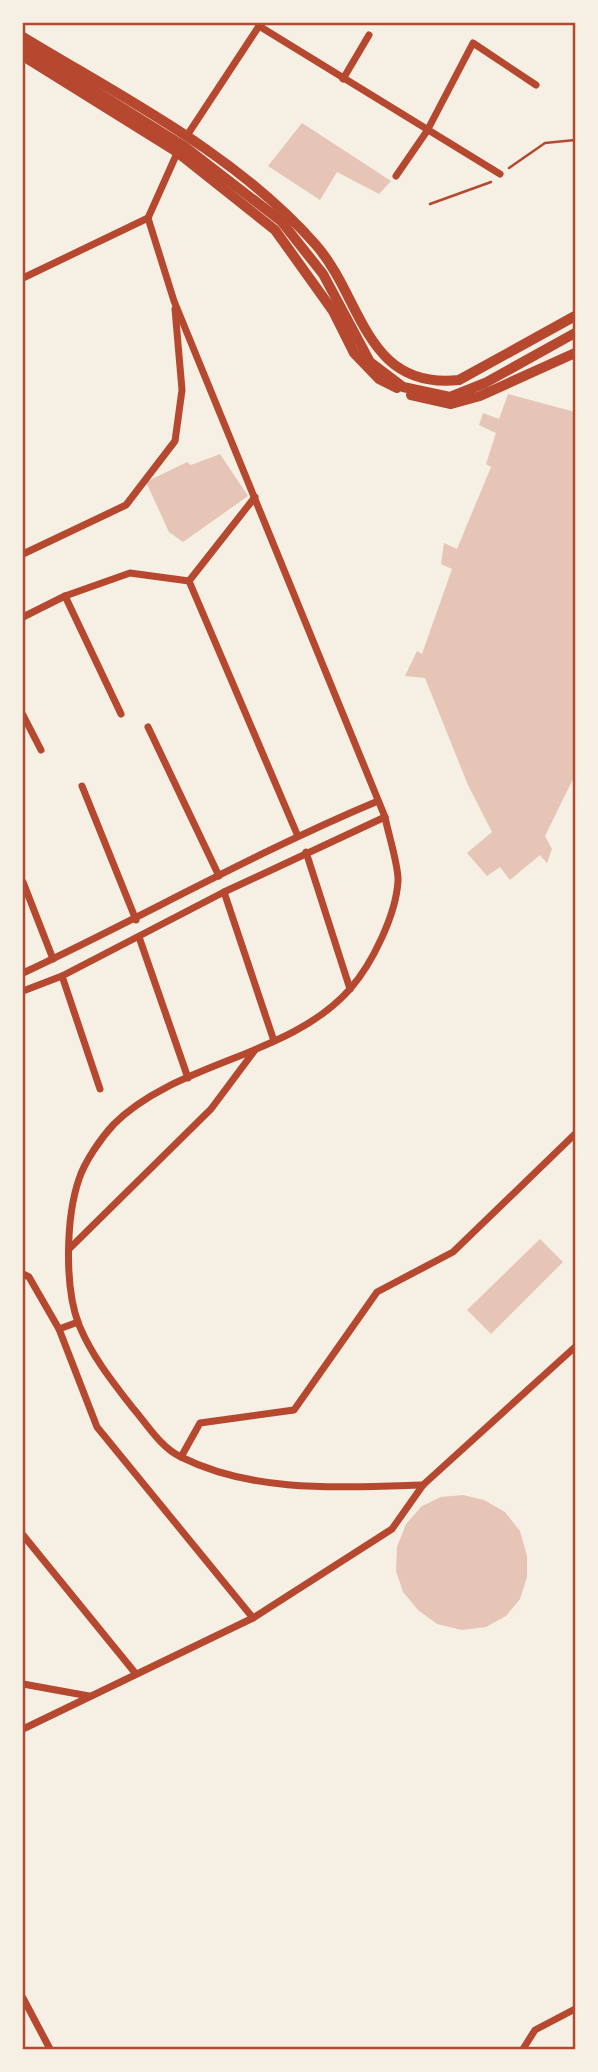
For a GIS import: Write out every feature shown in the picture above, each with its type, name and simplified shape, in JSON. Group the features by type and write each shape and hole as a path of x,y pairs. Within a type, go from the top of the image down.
{"main road":[{"path":"23,37 187,136 233,167 286,212 318,248 348,293 377,351 406,373 442,382 459,380 575,316"},
{"path":"23,46 117,102 240,187 281,222 323,274 370,362 404,387 450,397 485,383 575,333"},
{"path":"23,56 177,152 275,230 333,311 354,353 379,379 414,396 451,404 480,396 575,353"}],"street":[{"path":"23,278 148,218 177,152 260,24 343,79 500,174"},
{"path":"343,79 369,35"},
{"path":"396,176 427,131 473,43 536,85"},
{"path":"148,218 174,301 385,817 398,879 391,916 350,989 309,1024 144,1102 115,1124 96,1149 79,1178 70,1219 70,1274 78,1322 98,1364 163,1445 181,1457 251,1481 324,1488 423,1485"},
{"path":"23,554 126,505 175,441 182,390 174,301"},
{"path":"189,581 255,497"},
{"path":"23,617 65,596 130,572 189,581"},
{"path":"189,581 298,834"},
{"path":"65,596 121,713"},
{"path":"23,715 41,750"},
{"path":"148,727 219,876"},
{"path":"82,786 136,920"},
{"path":"23,973 136,920 298,834 378,801"},
{"path":"23,991 62,976 224,892 385,817"},
{"path":"306,852 350,989"},
{"path":"23,882 53,959"},
{"path":"224,892 274,1041"},
{"path":"139,937 188,1079"},
{"path":"62,976 100,1089"},
{"path":"70,1248 211,1109 256,1049"},
{"path":"181,1457 200,1423 294,1410 377,1292 453,1252 575,1134"},
{"path":"23,1274 29,1277 59,1329 97,1427 253,1618"},
{"path":"59,1329 78,1322"},
{"path":"23,1729 253,1618 392,1529 423,1485 575,1347"},
{"path":"23,1535 136,1674"},
{"path":"23,1684 89,1696"},
{"path":"23,1998 50,2049"},
{"path":"523,2049 535,2030 575,2009"}],"building":[{"path":"302,123 391,181 379,194 337,172 320,200 268,166"},
{"path":"508,394 575,412 575,775 545,836 552,849 547,863 540,855 510,880 500,867 487,876 467,853 492,832 468,785 425,678 405,676 417,651 422,654 452,569 441,564 444,543 457,549 491,467 486,464 496,433 479,425 483,413 499,419"},
{"path":"220,454 248,496 183,542 169,532 146,482 187,462 191,465"},
{"path":"540,1239 563,1262 491,1334 467,1310"},
{"path":"463,1495 484,1500 505,1512 520,1531 527,1556 527,1577 520,1599 506,1616 486,1627 462,1630 437,1624 418,1610 403,1592 396,1571 397,1547 406,1524 422,1506 441,1497"}]}
